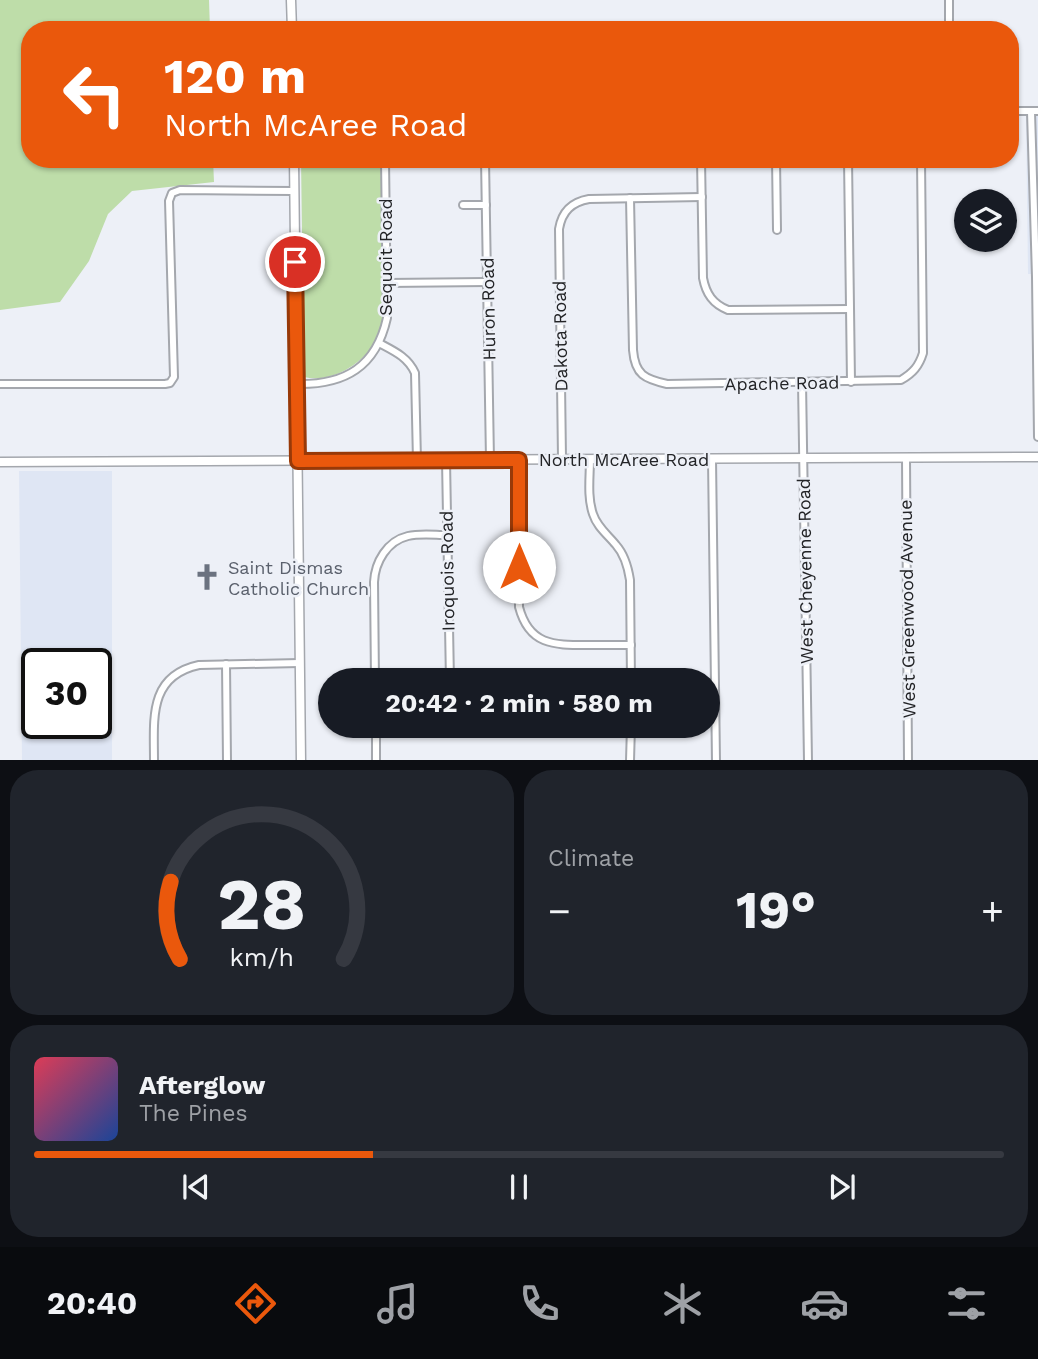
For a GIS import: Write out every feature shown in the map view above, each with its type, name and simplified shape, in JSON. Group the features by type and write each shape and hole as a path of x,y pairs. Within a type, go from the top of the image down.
{"street":[{"path":"291,0 292,21"},
{"path":"949,0 949,21"},
{"path":"1035,111 1038,436"},
{"path":"293,168 301,760"},
{"name":"Sequoit Road","path":"379,343 387,318 385,168"},
{"name":"Huron Road","path":"485,168 490,460"},
{"path":"701,168 705,289 718,306 728,310 850,309"},
{"path":"776,168 777,230"},
{"path":"848,168 851,382"},
{"name":"Apache Road","path":"630,198 632,350 633,360 645,377 667,384 901,380 916,369 923,353 921,168"},
{"path":"1,384 165,384 173,380 170,196 174,191 180,190 294,191"},
{"path":"630,198 702,197"},
{"name":"Dakota Road","path":"562,459 559,229 562,214 574,203 582,200 630,198"},
{"path":"463,205 486,205"},
{"path":"387,283 487,282"},
{"path":"297,384 316,385 342,379 364,362 379,343 405,359 415,373 417,461"},
{"name":"West Cheyenne Road","path":"802,382 808,760"},
{"name":"North McAree Road","path":"0,462 1038,457"},
{"name":"West Greenwood Avenue","path":"905,458 908,760"},
{"path":"590,459 593,515 623,554 628,568 631,668"},
{"path":"712,459 716,760"},
{"name":"Iroquois Road","path":"446,460 450,668"},
{"path":"519,460 519,607 523,620 530,631 552,644 631,645"},
{"path":"375,668 374,582 378,562 392,545 408,536 447,535"},
{"path":"154,760 156,702 167,682 176,673 199,664 300,663"},
{"path":"226,664 227,760"},
{"path":"376,738 376,760"},
{"path":"631,738 631,760"}],"shaded area":[{"path":"1038,114 1038,274 1028,274 1026,119"},
{"path":"19,471 112,471 112,648 21,648 21,664"},
{"path":"22,739 112,739 112,760 22,760"}],"green space":[{"path":"0,0 209,0 210,21 21,21 21,168 213,168 214,182 132,191 108,214 89,261 60,302 0,310"},
{"path":"301,168 381,168 384,318 379,335 364,357 349,368 322,378 304,377"}],"place":[{"name":"Saint Dismas Catholic Church","path":"207,577"}],"route":[{"path":"295,262 298,461 519,460 519,567"}]}
